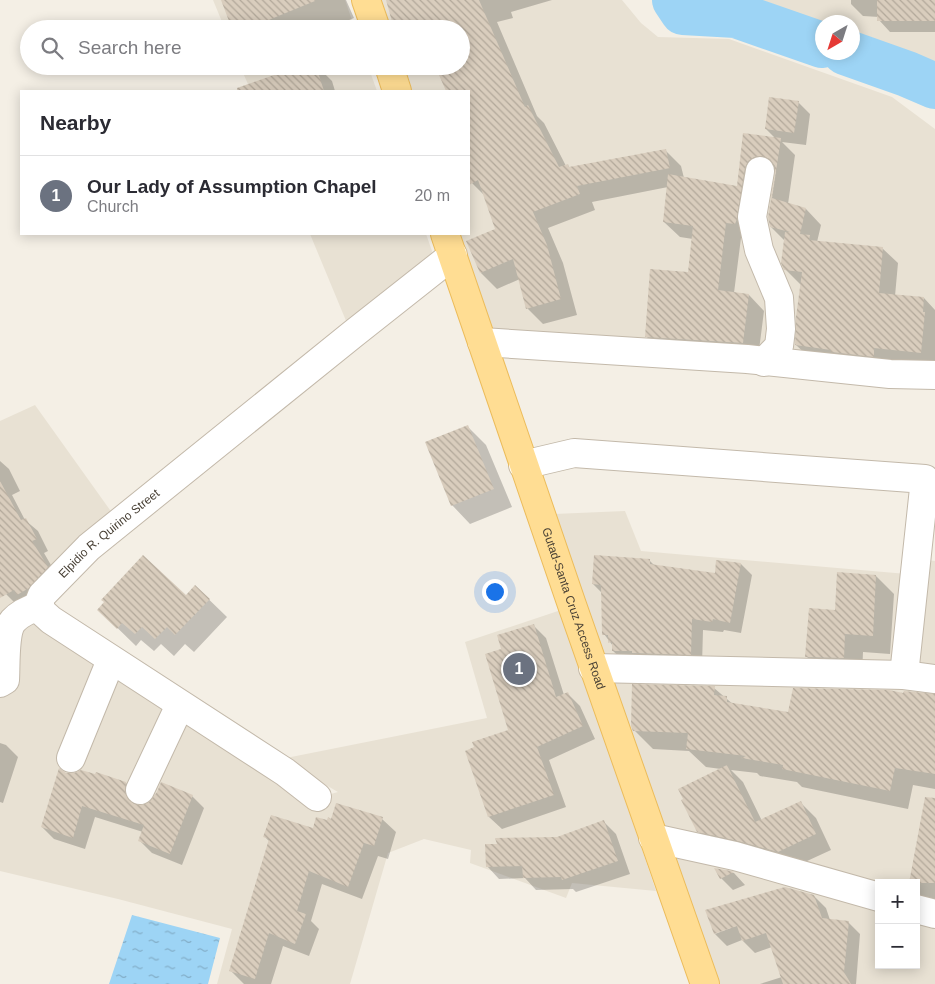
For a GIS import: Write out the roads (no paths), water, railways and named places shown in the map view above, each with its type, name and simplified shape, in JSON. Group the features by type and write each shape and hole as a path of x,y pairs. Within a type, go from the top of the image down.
{"main road":[{"path":"366,0 373,20"},
{"path":"391,75 397,90"},
{"name":"Gutad-Santa Cruz Access Road","path":"449,244 523,465 705,984"}],"street":[{"path":"760,171 752,217 759,250 779,298 781,329 779,346 764,362"},
{"name":"Elpidio R. Quirino Street","path":"40,606 42,595 89,548 352,334 449,244"},
{"path":"482,342 764,362 890,374 935,375"},
{"path":"523,465 574,453 930,479 904,675"},
{"path":"0,683 5,680 9,632 6,619 40,606 40,610 51,620 285,772 318,797"},
{"path":"71,758 111,660"},
{"path":"594,668 904,675 935,679"},
{"path":"140,790 180,705"},
{"path":"653,838 735,856 875,897"},
{"path":"920,910 935,914"}],"water":[{"path":"132,915 220,938 208,984 109,984"}],"waterway":[{"path":"675,0 683,12 736,15 815,43"},
{"path":"860,57 935,86"}],"place":[{"name":"Our Lady of Assumption Chapel","path":"519,669"}]}
